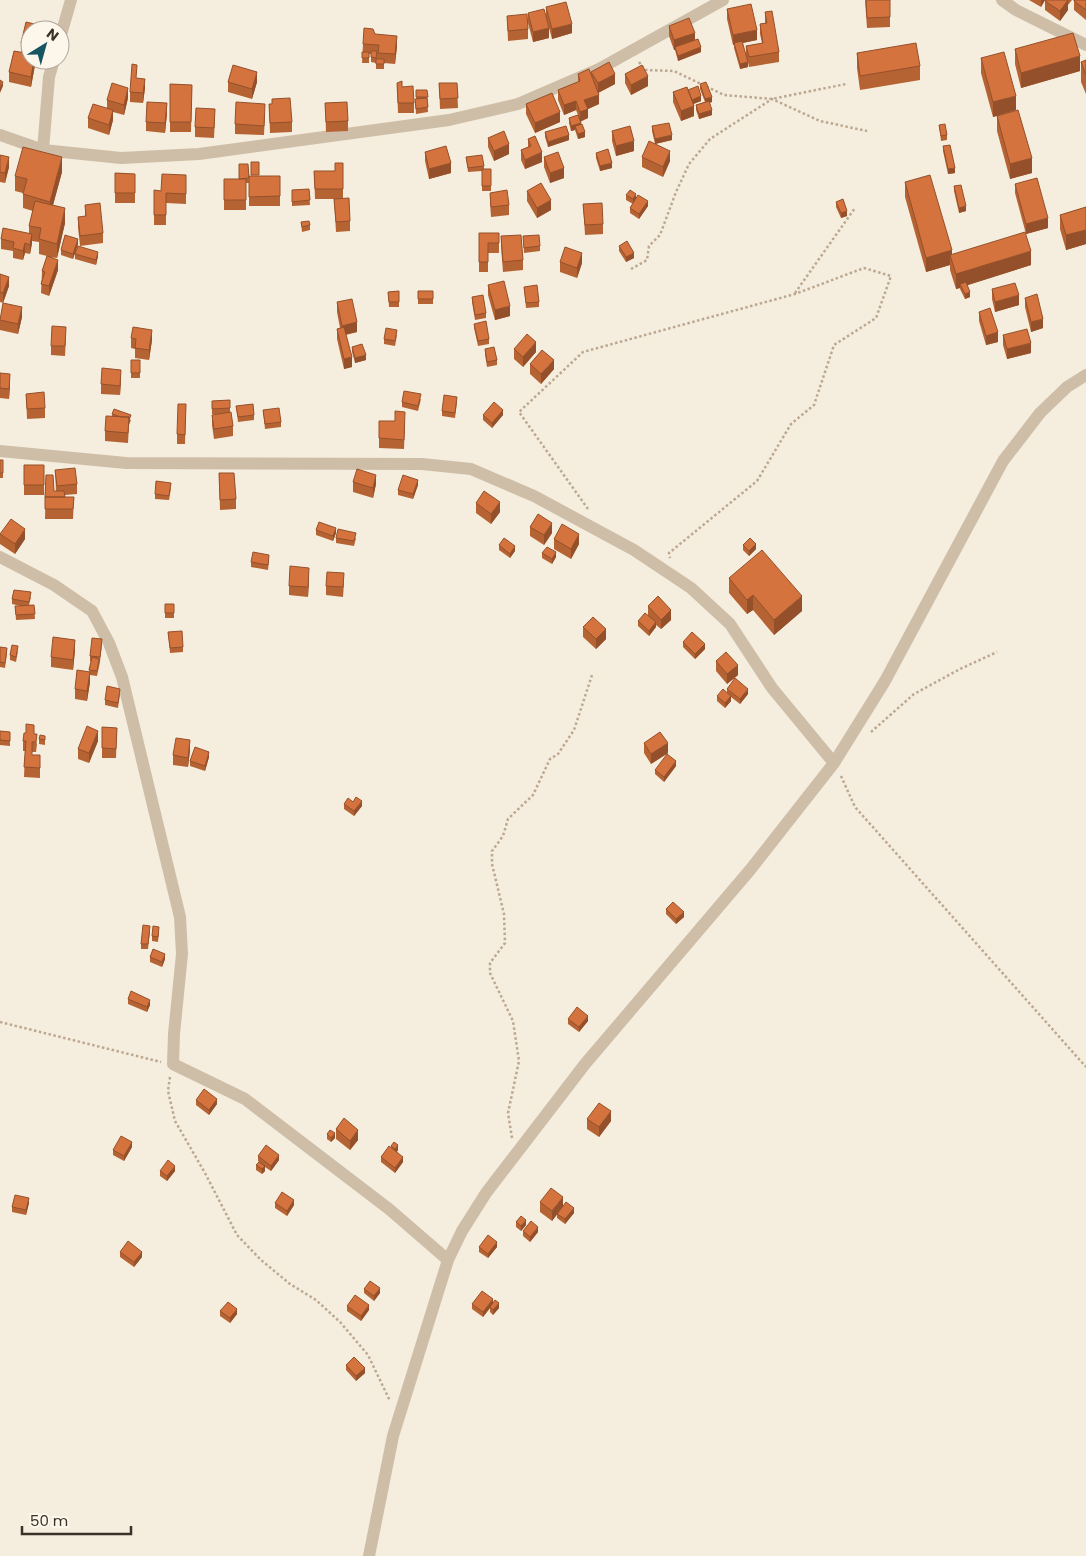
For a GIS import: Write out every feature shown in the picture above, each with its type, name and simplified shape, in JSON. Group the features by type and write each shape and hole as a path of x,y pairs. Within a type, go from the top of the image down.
{"street":[{"path":"65,20 71,0"},
{"path":"0,135 43,150 121,158 199,154 449,120 518,104 599,69 723,0"},
{"path":"1002,0 1016,10 1086,45"},
{"path":"43,150 51,70"},
{"path":"369,1556 399,1414 448,1260 462,1231 486,1193 585,1064 750,870 834,763 884,682 1003,461 1040,413 1067,386 1086,375"},
{"path":"0,452 126,463 422,464 471,469 534,496 634,550 691,588 730,624 772,688 834,763"},
{"path":"0,557 54,585 92,611 110,642 122,677 180,916 182,954 173,1064 245,1099 389,1209 448,1260"}],"path":[{"path":"631,50 645,70 674,71 724,95 772,99 846,84"},
{"path":"772,99 820,121 866,131"},
{"path":"632,269 647,260 649,246 660,235 689,164 710,139 772,99"},
{"path":"795,294 855,208"},
{"path":"590,512 520,412 583,352 795,294 864,268 891,276 876,318 834,345 814,405 791,424 757,481 669,553 677,578"},
{"path":"870,732 914,694 960,669 997,652"},
{"path":"514,1157 508,1113 519,1061 513,1021 490,973 490,963 505,944 504,914 492,864 492,851 502,836 508,818 533,795 550,759 558,754 574,730 592,675"},
{"path":"834,763 855,807 1086,1067"},
{"path":"0,1022 173,1064 168,1091 175,1121 205,1173 237,1235 282,1278 316,1300 340,1322 368,1355 392,1405 399,1414"}],"building":[{"path":"866,0 890,0 890,17 867,18"},
{"path":"1045,0 1068,0 1060,11"},
{"path":"1086,0 1086,10 1074,1"},
{"path":"566,2 572,24 552,29 546,7"},
{"path":"751,4 757,30 733,35 727,9"},
{"path":"544,9 549,28 533,32 528,13"},
{"path":"772,11 779,52 749,57 746,46 763,43 760,24 767,23 765,12"},
{"path":"527,14 528,29 508,31 507,16"},
{"path":"689,18 695,33 674,40 669,26"},
{"path":"364,28 373,29 375,34 397,36 395,54 378,53 379,45 363,44"},
{"path":"1073,33 1080,56 1021,73 1015,49"},
{"path":"698,39 701,47 678,56 675,47"},
{"path":"742,41 748,62 740,64 734,43"},
{"path":"916,43 920,66 860,76 857,53"},
{"path":"14,51 20,52 20,70 32,70 31,77 9,72"},
{"path":"371,51 377,51 376,58 371,57"},
{"path":"362,52 369,52 369,58 362,58"},
{"path":"1004,52 1016,96 993,102 981,58"},
{"path":"376,59 384,59 384,64 376,64"},
{"path":"1086,60 1086,75 1081,62"},
{"path":"609,62 615,74 598,83 591,72"},
{"path":"132,64 137,65 136,78 145,79 143,93 130,92"},
{"path":"233,65 257,72 252,89 228,82"},
{"path":"642,65 648,76 631,85 625,74"},
{"path":"589,69 599,95 584,100 588,109 580,112 576,101 564,105 558,90 580,81 578,74"},
{"path":"402,81 402,87 413,86 414,103 398,103 397,83"},
{"path":"706,82 712,97 705,99 700,84"},
{"path":"112,83 128,88 124,105 107,100"},
{"path":"439,83 457,83 458,98 440,99"},
{"path":"170,84 192,85 191,122 170,122"},
{"path":"698,86 701,96 692,100 688,90"},
{"path":"687,87 694,106 681,111 673,92"},
{"path":"416,90 427,90 428,97 416,97"},
{"path":"552,93 560,112 535,123 526,104"},
{"path":"290,98 292,122 270,123 269,104 272,104 272,99"},
{"path":"427,98 428,107 416,109 415,99"},
{"path":"709,101 712,110 699,114 696,105"},
{"path":"147,102 167,103 165,123 146,122"},
{"path":"236,102 265,104 264,126 235,124"},
{"path":"347,102 348,121 326,122 325,103"},
{"path":"93,104 113,110 109,125 88,118"},
{"path":"196,108 215,109 214,128 195,127"},
{"path":"1018,110 1032,158 1010,164 997,116"},
{"path":"578,115 581,123 571,126 569,118"},
{"path":"669,123 672,135 655,139 652,126"},
{"path":"582,124 585,132 578,134 575,126"},
{"path":"945,124 947,135 941,136 939,125"},
{"path":"566,126 569,135 548,142 545,132"},
{"path":"630,126 634,141 616,146 612,131"},
{"path":"504,131 509,144 494,151 488,138"},
{"path":"535,136 542,152 525,160 521,150 531,146 528,139"},
{"path":"649,141 670,151 663,167 642,157"},
{"path":"950,145 955,168 948,169 943,146"},
{"path":"446,146 451,163 429,169 425,152"},
{"path":"23,147 62,157 50,202 23,194 27,179 15,176"},
{"path":"608,149 612,163 600,166 596,153"},
{"path":"558,152 564,168 550,173 544,157"},
{"path":"0,155 9,157 5,173 0,172"},
{"path":"482,155 484,166 468,168 466,157"},
{"path":"251,162 259,162 259,175 251,175"},
{"path":"335,163 343,163 343,189 315,189 314,171 335,171"},
{"path":"239,164 248,164 249,178 239,179"},
{"path":"482,169 491,169 491,186 482,186"},
{"path":"115,173 135,174 135,193 115,193"},
{"path":"162,174 186,175 186,194 166,193 166,215 154,215 154,190 161,191"},
{"path":"930,175 952,250 926,258 905,182"},
{"path":"249,176 280,176 280,196 249,197"},
{"path":"1037,178 1048,218 1026,224 1015,184"},
{"path":"224,179 246,179 246,200 224,200"},
{"path":"541,183 551,200 537,208 527,191"},
{"path":"961,185 966,206 959,208 954,186"},
{"path":"309,189 310,200 292,202 292,190"},
{"path":"507,190 509,205 491,207 490,193"},
{"path":"630,190 636,194 633,199 626,195"},
{"path":"638,195 648,201 639,214 630,208"},
{"path":"349,198 350,221 336,222 334,199"},
{"path":"843,199 847,211 841,213 836,202"},
{"path":"35,201 65,208 57,244 39,239 41,228 29,226"},
{"path":"100,203 103,233 80,236 78,217 86,216 85,205"},
{"path":"602,203 603,224 585,225 583,204"},
{"path":"1086,207 1086,230 1066,235 1060,215"},
{"path":"309,221 310,225 302,227 301,222"},
{"path":"3,228 32,234 30,245 25,243 23,251 13,248 14,242 1,239"},
{"path":"1025,232 1031,251 956,274 950,255"},
{"path":"479,233 499,233 499,243 488,243 488,262 479,262"},
{"path":"65,235 78,239 73,254 61,250"},
{"path":"521,235 523,260 503,262 501,236"},
{"path":"539,235 540,246 524,248 523,236"},
{"path":"627,241 634,253 626,257 619,246"},
{"path":"78,246 98,252 96,260 75,254"},
{"path":"565,247 582,253 577,268 560,262"},
{"path":"47,256 58,260 49,286 41,284 45,272 42,271"},
{"path":"0,274 9,277 3,293 0,292"},
{"path":"504,281 510,306 495,310 488,285"},
{"path":"966,282 970,292 965,294 960,284"},
{"path":"1015,283 1019,295 995,302 992,289"},
{"path":"537,285 539,302 526,303 524,287"},
{"path":"399,291 399,302 389,302 388,292"},
{"path":"418,291 433,291 433,299 418,299"},
{"path":"1037,294 1043,319 1031,322 1025,298"},
{"path":"483,295 486,313 475,315 472,297"},
{"path":"352,299 357,322 342,326 337,302"},
{"path":"3,303 22,307 18,324 0,320"},
{"path":"990,308 998,332 986,336 979,312"},
{"path":"486,321 489,339 478,341 474,324"},
{"path":"52,326 66,327 65,346 51,346"},
{"path":"133,327 152,330 149,350 135,348 136,339 131,338"},
{"path":"344,327 352,357 344,359 337,329"},
{"path":"386,328 397,330 395,341 384,339"},
{"path":"1027,329 1031,343 1007,349 1003,335"},
{"path":"527,334 536,342 523,357 514,349"},
{"path":"362,344 366,355 355,358 352,347"},
{"path":"494,347 497,360 487,362 485,349"},
{"path":"542,350 554,360 541,374 530,364"},
{"path":"131,360 140,360 140,373 131,373"},
{"path":"102,368 121,370 120,386 101,384"},
{"path":"0,373 10,374 9,389 0,388"},
{"path":"404,391 421,394 418,406 402,402"},
{"path":"44,392 45,408 27,409 26,394"},
{"path":"444,395 457,397 455,413 442,411"},
{"path":"230,400 230,408 212,409 212,401"},
{"path":"494,402 503,410 492,423 483,415"},
{"path":"178,404 186,404 185,435 177,434"},
{"path":"253,404 254,415 238,417 236,406"},
{"path":"279,408 281,422 265,424 263,410"},
{"path":"114,409 131,415 129,420 129,417 112,414"},
{"path":"395,411 405,412 404,440 379,438 379,421 395,421"},
{"path":"231,412 233,426 214,429 212,415"},
{"path":"106,416 129,417 128,433 105,431"},
{"path":"0,460 3,460 3,473 0,473"},
{"path":"24,465 44,465 44,485 24,485"},
{"path":"75,468 77,484 57,486 55,470"},
{"path":"357,469 376,475 373,488 353,482"},
{"path":"219,473 234,473 236,499 220,500"},
{"path":"46,475 53,475 54,491 64,491 65,497 45,497"},
{"path":"403,475 418,480 413,494 398,490"},
{"path":"156,481 171,483 169,496 155,494"},
{"path":"484,491 500,502 491,514 476,503"},
{"path":"45,497 74,497 73,509 45,509"},
{"path":"538,514 552,523 544,535 530,527"},
{"path":"11,519 25,529 15,544 0,534"},
{"path":"319,522 336,528 333,536 316,530"},
{"path":"562,524 579,534 571,549 554,539"},
{"path":"338,529 356,533 354,541 336,538"},
{"path":"504,538 515,546 510,554 499,545"},
{"path":"750,538 756,544 749,551 743,545"},
{"path":"547,547 556,552 552,559 542,553"},
{"path":"762,550 802,596 774,620 753,595 747,600 729,578"},
{"path":"253,552 269,555 268,565 251,562"},
{"path":"290,566 309,568 308,587 289,586"},
{"path":"327,572 344,573 343,587 326,586"},
{"path":"14,590 31,592 29,602 12,599"},
{"path":"658,596 671,610 661,620 648,606"},
{"path":"165,604 174,604 174,613 165,613"},
{"path":"34,605 35,614 16,615 15,606"},
{"path":"645,613 656,622 649,631 638,621"},
{"path":"593,617 606,629 596,639 583,627"},
{"path":"182,631 183,647 170,648 168,632"},
{"path":"692,632 705,644 695,654 683,642"},
{"path":"53,637 75,640 73,660 51,657"},
{"path":"92,638 102,639 100,657 90,656"},
{"path":"12,645 18,646 16,657 10,655"},
{"path":"0,647 7,648 5,663 0,662"},
{"path":"726,652 738,665 727,674 716,661"},
{"path":"92,657 99,659 97,671 89,670"},
{"path":"77,670 90,672 87,691 75,689"},
{"path":"735,678 748,689 740,699 727,689"},
{"path":"107,686 120,689 118,703 105,700"},
{"path":"723,689 731,696 725,703 717,696"},
{"path":"26,724 34,725 34,734 37,734 36,742 32,742 32,755 40,755 40,768 24,767 26,741 23,741 24,733 26,733"},
{"path":"87,726 98,731 89,753 78,749"},
{"path":"102,727 117,728 116,749 102,748"},
{"path":"0,731 10,732 10,741 0,740"},
{"path":"660,732 668,743 651,754 644,743"},
{"path":"40,735 45,736 45,740 39,739"},
{"path":"176,738 190,740 188,758 173,755"},
{"path":"195,747 209,752 205,766 190,761"},
{"path":"667,754 676,761 664,777 655,770"},
{"path":"356,797 362,801 354,811 344,804 348,798 353,802"},
{"path":"673,902 684,912 676,919 666,909"},
{"path":"143,925 150,926 148,944 141,944"},
{"path":"153,926 159,927 158,937 152,936"},
{"path":"153,949 165,954 162,962 150,957"},
{"path":"131,991 150,1000 147,1007 128,999"},
{"path":"577,1007 588,1016 579,1027 568,1019"},
{"path":"204,1089 217,1099 209,1110 196,1100"},
{"path":"599,1103 611,1111 599,1127 587,1119"},
{"path":"344,1118 358,1130 350,1141 336,1129"},
{"path":"330,1130 335,1133 331,1138 327,1134"},
{"path":"121,1136 132,1142 124,1156 113,1150"},
{"path":"394,1142 398,1145 395,1149 391,1146"},
{"path":"266,1145 279,1155 271,1166 258,1156"},
{"path":"389,1146 403,1157 395,1168 381,1157"},
{"path":"168,1160 175,1166 167,1176 160,1171"},
{"path":"259,1162 265,1166 262,1169 256,1165"},
{"path":"551,1188 563,1197 552,1211 540,1202"},
{"path":"282,1192 294,1200 287,1211 275,1203"},
{"path":"15,1195 29,1198 26,1210 12,1207"},
{"path":"566,1202 574,1208 565,1219 557,1214"},
{"path":"521,1216 526,1220 521,1226 516,1222"},
{"path":"531,1221 538,1227 530,1237 523,1231"},
{"path":"488,1235 497,1242 488,1254 479,1247"},
{"path":"128,1241 142,1252 134,1262 120,1252"},
{"path":"370,1281 380,1288 374,1296 364,1289"},
{"path":"482,1291 493,1299 483,1312 472,1304"},
{"path":"355,1295 369,1305 361,1316 347,1306"},
{"path":"495,1300 499,1303 493,1310 490,1307"},
{"path":"228,1302 237,1309 230,1318 220,1311"},
{"path":"354,1357 365,1368 356,1376 346,1365"}]}
